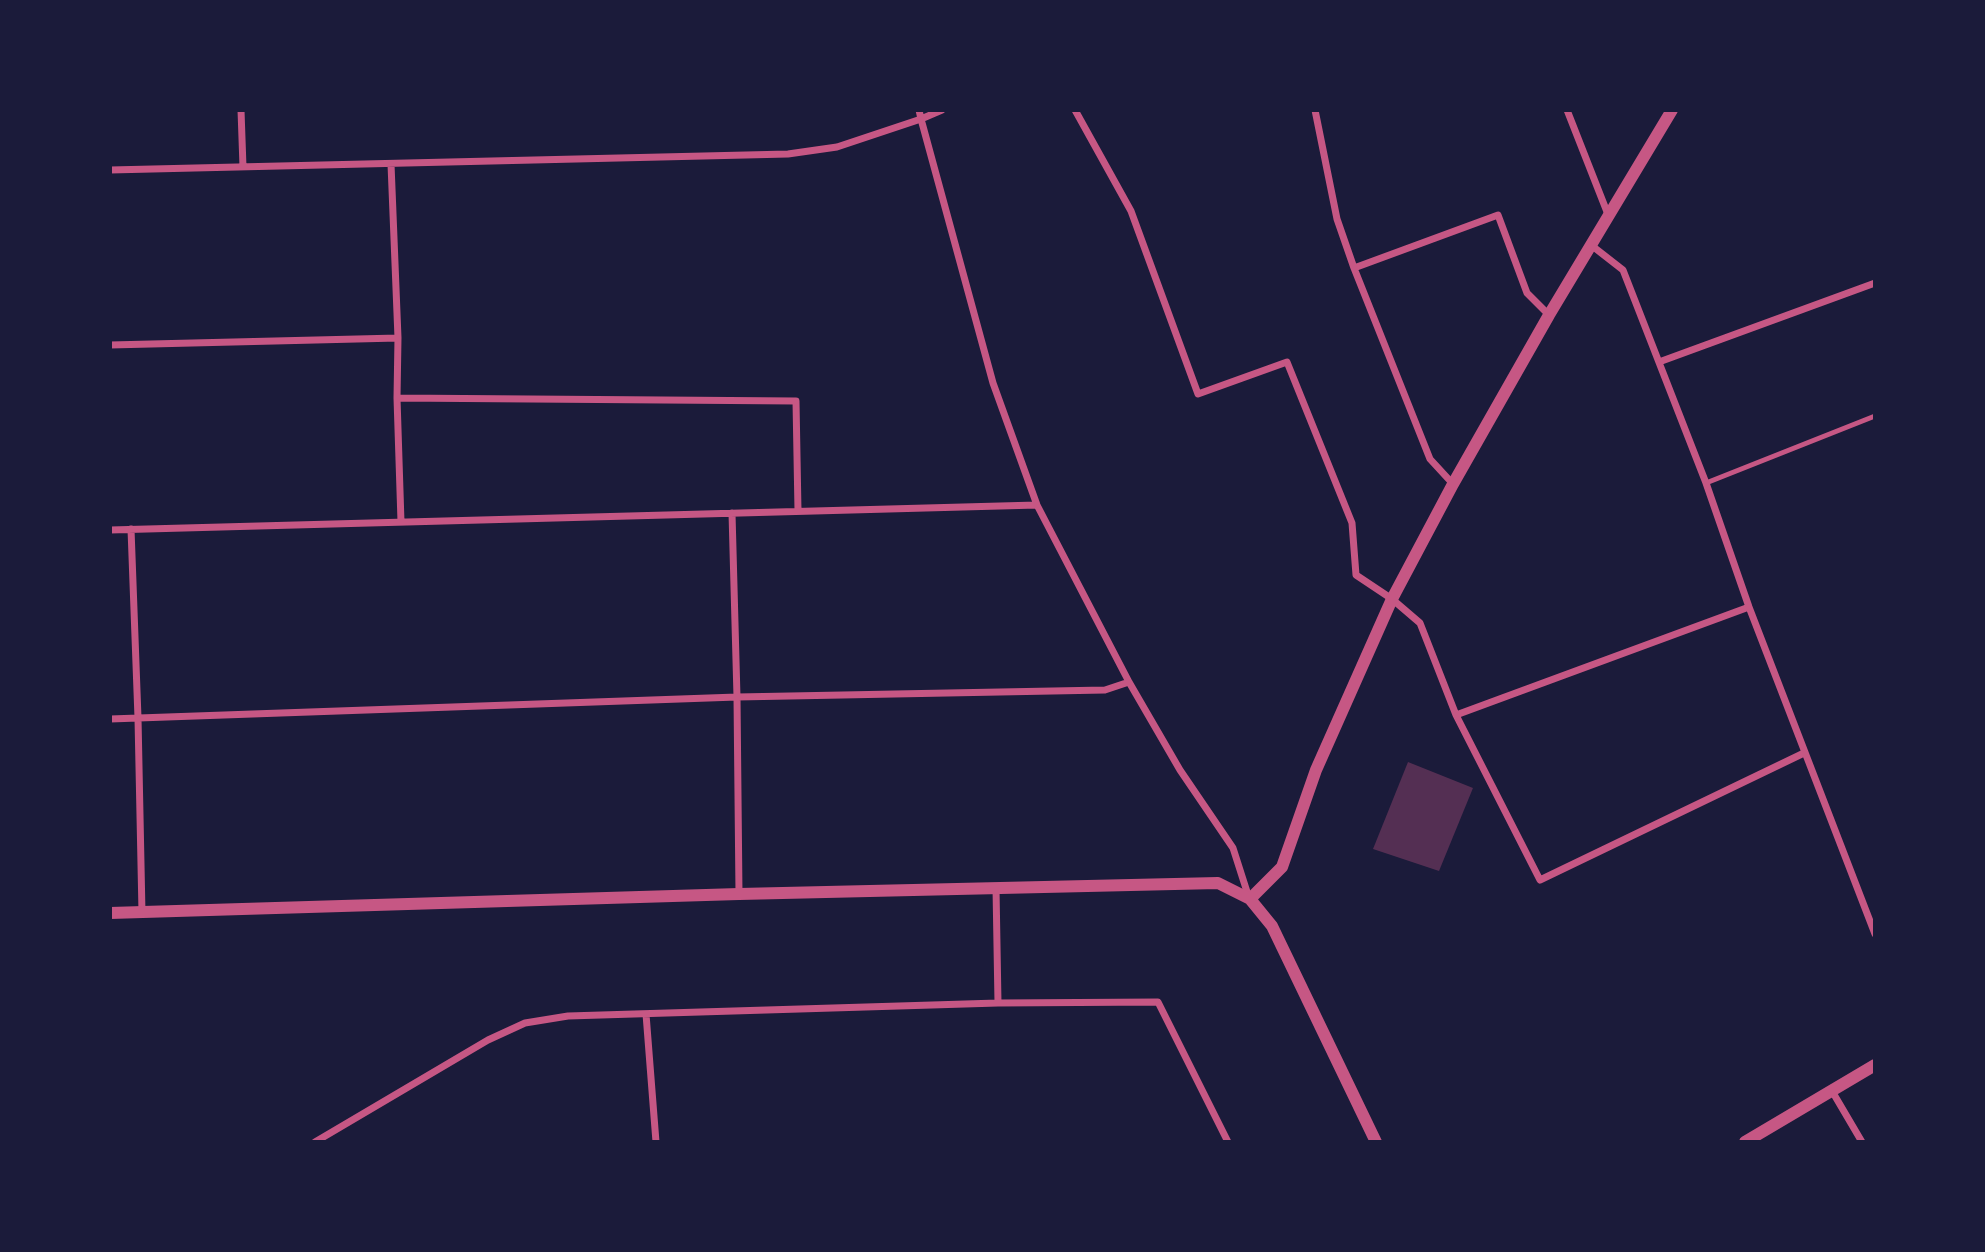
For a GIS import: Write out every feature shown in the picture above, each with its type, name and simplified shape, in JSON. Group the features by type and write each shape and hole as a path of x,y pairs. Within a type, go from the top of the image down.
{"street":[{"path":"241,110 243,167"},
{"path":"110,170 788,154 837,147 920,114 942,110"},
{"path":"1075,110 1131,211 1198,394 1287,362 1352,523 1356,575 1392,599 1420,623 1456,715 1540,880 1804,753"},
{"path":"1315,110 1336,219 1430,458 1452,484"},
{"path":"1567,110 1609,217"},
{"path":"1250,899 1282,867 1316,770 1392,599 1452,484 1672,110"},
{"path":"920,114 993,383 1037,505 1129,682 1180,770 1233,848 1250,899 1272,926 1377,1142"},
{"path":"391,164 398,338 401,522"},
{"path":"1354,268 1498,215 1527,293 1549,315"},
{"path":"1591,245 1623,270 1706,484 1804,753 1875,934"},
{"path":"1659,362 1875,283"},
{"path":"110,345 398,338"},
{"path":"397,398 796,401 798,511"},
{"path":"110,530 1037,505"},
{"path":"732,513 739,894"},
{"path":"131,529 142,913"},
{"path":"1456,715 1749,607"},
{"path":"110,719 737,697 1105,690 1129,682"},
{"path":"110,914 739,894 1218,883 1250,899"},
{"path":"996,888 998,1003"},
{"path":"315,1142 488,1041 524,1023 568,1016 998,1003 1158,1002 1228,1142"},
{"path":"646,1014 656,1142"},
{"path":"1745,1142 1875,1065"},
{"path":"1832,1091 1862,1142"}],"lane":[{"path":"1706,484 1875,416"}],"building":[{"path":"1408,762 1473,788 1439,871 1373,849"}]}
